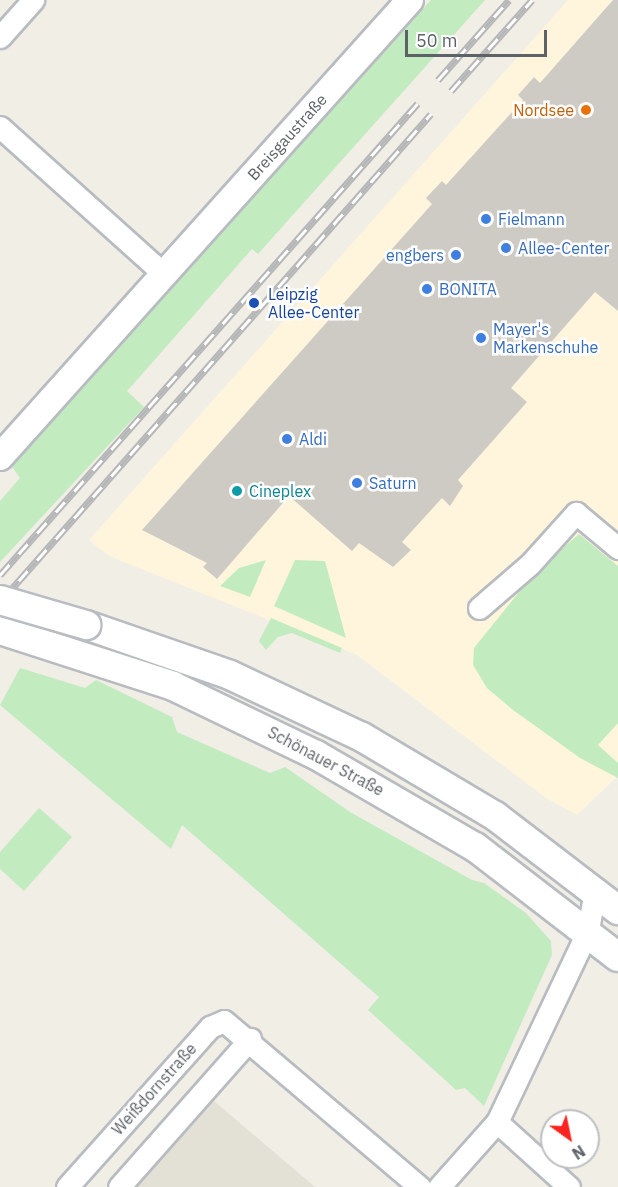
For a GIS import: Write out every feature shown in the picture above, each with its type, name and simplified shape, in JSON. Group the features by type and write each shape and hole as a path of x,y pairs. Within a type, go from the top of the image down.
{"main road":[{"path":"0,600 86,625 230,675 362,737 495,816 617,909"},
{"name":"Schönauer Straße","path":"0,630 64,648 173,686 326,760 475,847 588,930 618,957"}],"street":[{"path":"0,37 33,0"},
{"name":"Breisgaustraße","path":"0,457 410,0"},
{"path":"0,128 165,275"},
{"path":"479,608 530,564 576,513 618,548"},
{"path":"439,1187 497,1122 588,930 595,891"},
{"path":"588,930 617,909"},
{"name":"Weißdornstraße","path":"67,1187 210,1027 224,1021 250,1040 420,1187"},
{"path":"119,1187 250,1040"},
{"path":"497,1122 569,1187"}],"shaded area":[{"path":"568,0 618,0 618,776 577,815 546,798 357,655 109,556 89,540"},
{"path":"214,1101 315,1187 136,1187"}],"green space":[{"path":"431,0 485,0 258,254 252,249 127,391 144,407 0,562 0,501 20,478 10,464"},
{"path":"579,534 618,566 618,723 598,745 618,763 618,778 580,758 513,710 487,688 473,665 474,648 535,572"},
{"path":"266,560 250,597 220,586 239,568"},
{"path":"295,560 325,561 346,638 274,606"},
{"path":"271,618 342,648 340,653 292,633 278,637 266,650 259,641"},
{"path":"20,668 85,688 96,680 172,717 177,732 270,773 285,767 350,812 472,880 484,883 526,913 551,941 552,955 484,1106 465,1088 456,1090 368,1010 379,997 182,825 171,849 0,705"},
{"path":"39,808 72,837 24,891 0,869 0,852"}],"building":[{"name":"Allee-Center","path":"613,0 618,0 618,311 595,292 511,388 527,402 458,480 463,486 450,506 442,498 402,542 411,550 393,567 359,543 352,551 289,496 217,579 203,567 207,563 142,530 432,204 426,198 442,181 446,185 523,100 518,95 534,77 540,83"}],"railway":[{"path":"438,80 509,0"},
{"path":"451,91 532,0"},
{"path":"0,575 418,103"},
{"path":"0,602 431,114"}],"place":[{"name":"Nordsee","path":"586,110"},
{"name":"Fielmann","path":"486,219"},
{"name":"Allee-Center","path":"506,248"},
{"name":"engbers","path":"456,255"},
{"name":"BONITA","path":"427,289"},
{"name":"Leipzig Allee-Center","path":"254,303"},
{"name":"Mayer's Markenschuhe","path":"481,338"},
{"name":"Aldi","path":"287,439"},
{"name":"Saturn","path":"357,483"},
{"name":"Cineplex","path":"237,491"}]}
